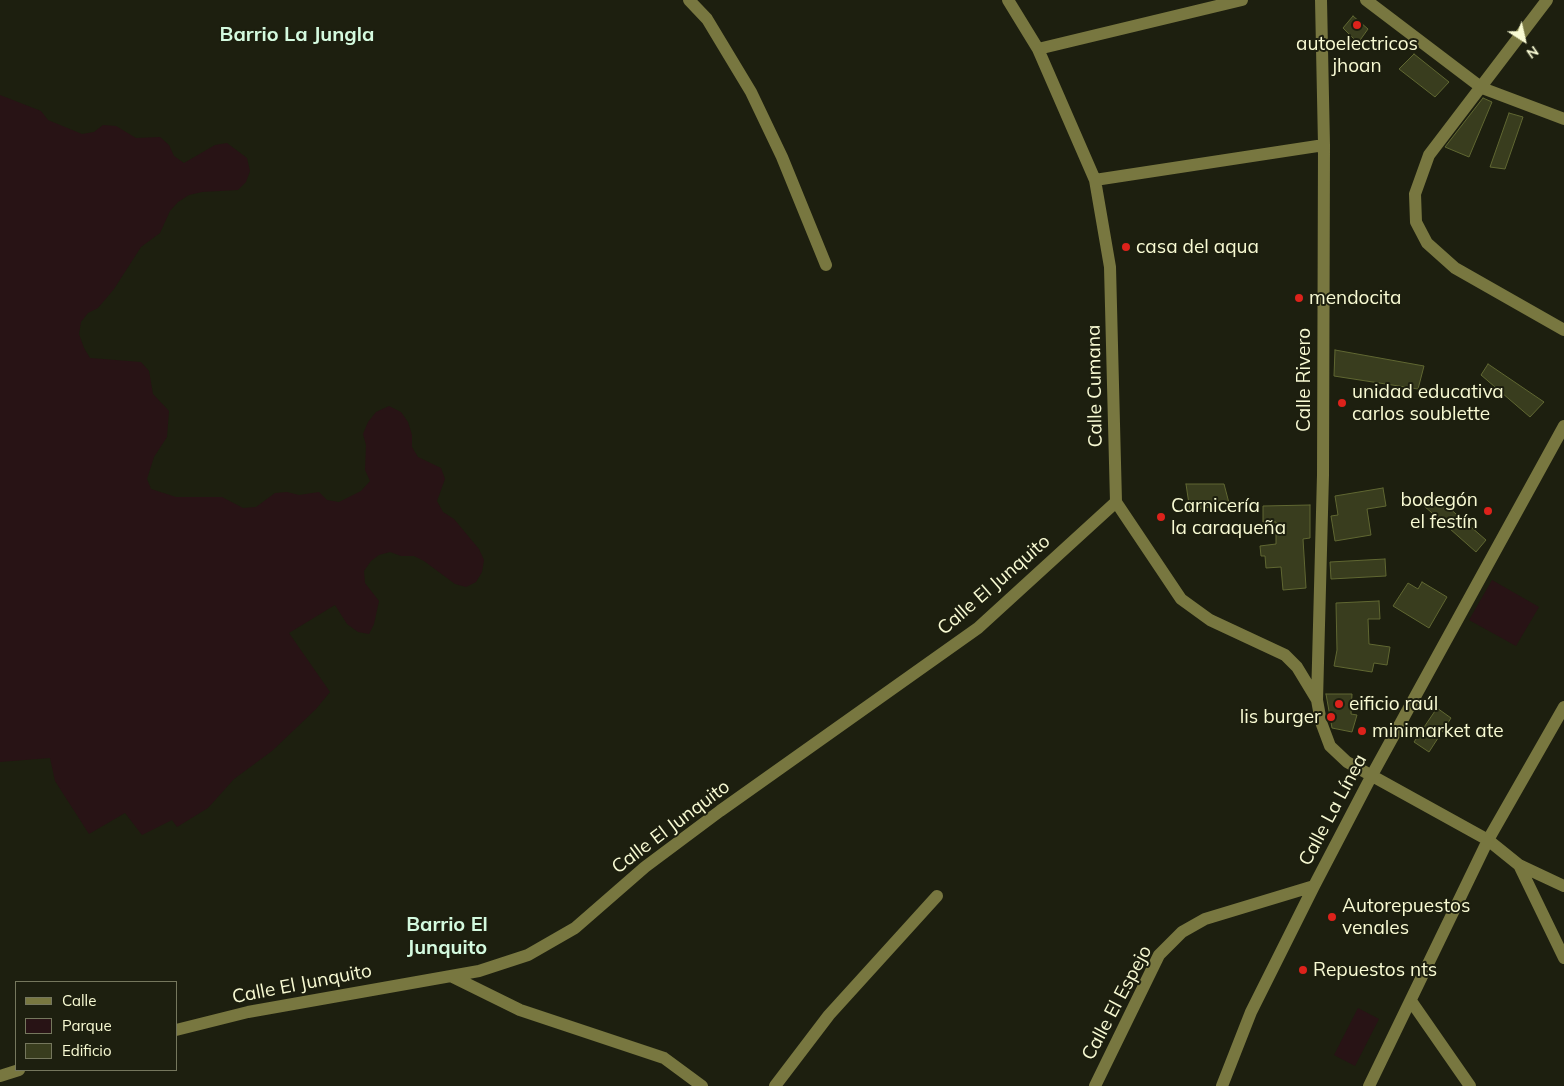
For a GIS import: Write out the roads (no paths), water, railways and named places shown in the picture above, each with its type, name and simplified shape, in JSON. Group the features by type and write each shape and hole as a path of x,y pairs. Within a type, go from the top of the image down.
{"street":[{"path":"690,0 707,19 751,92 782,157 826,265"},
{"name":"Calle Cumana","path":"1008,0 1038,49 1095,180 1110,267 1116,502"},
{"path":"1038,49 1242,0"},
{"name":"Calle Rivero","path":"1316,700 1323,475 1324,145 1321,0"},
{"path":"1366,0 1482,88 1564,119"},
{"path":"1547,0 1482,88 1429,155 1414,194 1416,222 1427,243 1455,268 1564,330"},
{"path":"1095,180 1324,145"},
{"name":"Calle La Línea","path":"1222,1086 1251,1012 1314,886 1372,775 1564,426"},
{"path":"1116,502 1181,599 1210,620 1285,655 1297,667 1316,700 1321,722 1330,746 1347,762 1488,840 1519,865 1564,886"},
{"name":"Calle El Junquito","path":"178,1030 248,1012 479,971 528,955 575,928 645,867 720,811 978,628 1116,502"},
{"path":"1369,1086 1488,840 1564,707"},
{"path":"1519,865 1564,958"},
{"name":"Calle El Espejo","path":"1095,1086 1159,956 1182,932 1205,919 1314,886"},
{"path":"775,1086 829,1015 937,896"},
{"path":"451,976 520,1010 664,1058 702,1086"},
{"path":"1411,1001 1470,1086"},
{"path":"0,1076 16,1071"}],"place":[{"name":"autoelectricos jhoan","path":"1357,25"},
{"name":"casa del aqua","path":"1126,247"},
{"name":"mendocita","path":"1299,298"},
{"name":"unidad educativa carlos soublette","path":"1342,403"},
{"name":"bodegón el festín","path":"1488,511"},
{"name":"Carnicería la caraqueña","path":"1161,517"},
{"name":"eificio raúl","path":"1339,704"},
{"name":"lis burger","path":"1331,717"},
{"name":"minimarket ate","path":"1362,731"},
{"name":"Autorepuestos venales","path":"1332,917"},
{"name":"Repuestos nts","path":"1303,970"}],"district":[{"name":"Barrio La Jungla","path":"297,35"},
{"name":"Barrio El Junquito","path":"447,936"}]}
